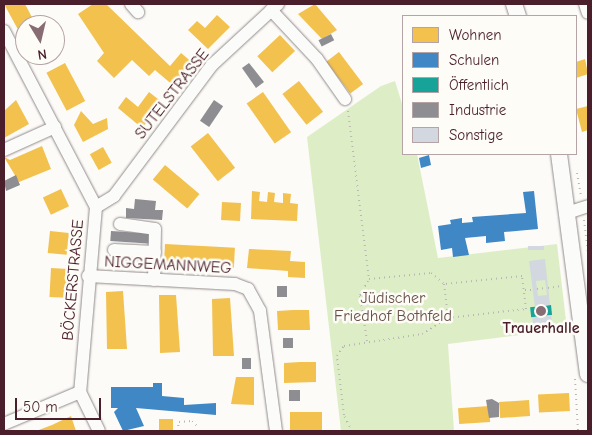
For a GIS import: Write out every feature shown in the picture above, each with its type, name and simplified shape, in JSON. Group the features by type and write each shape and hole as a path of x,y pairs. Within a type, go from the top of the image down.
{"main road":[{"path":"559,155 585,310 588,374"}],"street":[{"path":"585,4 588,13"},
{"path":"275,7 317,59 346,105"},
{"name":"SUTELSTRASSE","path":"96,207 114,196 212,65 275,7"},
{"name":"BÖCKERSTRASSE","path":"4,30 96,207 88,276 80,392 99,431"},
{"path":"4,150 55,127"},
{"path":"570,212 588,206"},
{"path":"120,224 154,226 154,280"},
{"path":"114,250 155,252"},
{"name":"NIGGEMANNWEG","path":"88,276 235,284 256,298 276,431"},
{"path":"4,424 80,392"}],"path":[{"path":"346,105 369,279 360,294 366,341"},
{"path":"352,431 344,415 337,356 344,346 366,341 422,334 448,318 526,309 524,279 516,275 444,284 424,272 369,279"},
{"path":"444,284 448,318"},
{"path":"537,289 566,286"},
{"path":"525,290 533,290"},
{"path":"178,431 179,422 192,421 197,426"}],"green space":[{"name":"Jüdischer Friedhof Bothfeld","path":"395,81 402,104 402,155 417,155 438,258 557,244 567,329 448,344 454,431 341,431 307,137 381,86"}],"building: Wohnen":[{"path":"4,4 25,4 31,15 15,15 15,24"},
{"path":"93,4 106,4 170,66 181,53 194,64 175,87 155,70 149,76 132,60 114,78 97,61 104,53 78,14"},
{"path":"315,4 337,30 322,39 298,14"},
{"path":"217,15 230,27 208,49 188,30 197,21 205,28"},
{"path":"280,35 295,51 272,72 257,56"},
{"path":"339,52 363,84 350,94 326,62"},
{"path":"585,59 588,74 577,78 577,62"},
{"path":"65,63 85,101 67,111 46,73 65,65"},
{"path":"299,81 323,112 306,125 282,94"},
{"path":"149,92 163,103 142,128 118,108 126,97 138,107"},
{"path":"263,92 291,132 275,144 247,103"},
{"path":"16,100 29,124 4,138 4,111"},
{"path":"588,106 588,130 582,132 577,109"},
{"path":"81,111 93,124 107,118 108,129 83,142 74,125"},
{"path":"208,133 235,168 218,181 191,147"},
{"path":"42,146 51,169 19,182 4,157 10,160"},
{"path":"103,147 112,163 99,170 90,154"},
{"path":"165,165 199,194 187,208 153,180"},
{"path":"61,189 69,206 51,215 43,197"},
{"path":"252,191 260,192 259,201 267,202 268,192 275,193 274,202 283,203 283,193 291,194 290,203 298,204 297,221 251,219"},
{"path":"222,202 241,203 240,221 221,220"},
{"path":"50,231 69,233 67,255 48,253"},
{"path":"165,244 235,248 234,268 164,264"},
{"path":"249,249 291,251 290,261 305,262 305,278 288,277 288,271 247,268"},
{"path":"51,268 68,269 66,298 49,297"},
{"path":"123,291 127,349 107,349 106,292"},
{"path":"159,295 176,295 180,352 160,353"},
{"path":"230,298 234,356 213,356 212,299"},
{"path":"309,310 310,330 278,330 277,311"},
{"path":"316,362 316,382 284,383 284,363"},
{"path":"236,377 254,377 254,405 231,404"},
{"path":"569,393 570,411 539,413 538,395"},
{"path":"529,400 530,416 500,418 499,402"},
{"path":"489,406 490,422 459,424 458,408"},
{"path":"290,412 322,412 322,431 290,431"},
{"path":"71,416 76,431 36,431 52,425"},
{"path":"159,419 173,419 173,431 159,431"}],"building: Schulen":[{"path":"429,155 431,165 421,168 419,158"},
{"path":"534,191 538,229 504,232 505,241 486,243 486,236 465,238 469,255 453,257 452,248 441,250 438,226 451,224 450,220 462,218 462,223 473,222 472,217 526,213 523,192"},
{"path":"153,383 162,383 162,396 184,398 184,405 216,403 216,415 136,408 144,426 123,431 114,412 118,408 111,408 111,387 153,387"}],"building: Öffentlich":[{"name":"Trauerhalle","path":"551,305 552,315 531,317 530,307"}],"building: Industrie":[{"path":"331,34 334,40 322,47 319,40"},
{"path":"249,63 264,82 256,88 242,68"},
{"path":"214,100 223,106 209,127 200,121"},
{"path":"16,175 20,185 6,191 4,181"},
{"path":"135,199 156,201 155,210 163,210 162,220 126,218 126,208 134,209"},
{"path":"111,231 152,234 151,244 110,241"},
{"path":"109,255 151,258 150,269 108,266"},
{"path":"277,286 287,286 287,297 277,297"},
{"path":"283,338 293,338 293,348 283,348"},
{"path":"242,358 251,358 251,369 242,369"},
{"path":"289,390 300,390 300,401 289,401"},
{"path":"492,399 499,403 499,417 489,418 486,400"}],"building: Sonstige":[{"path":"528,246 544,246 544,250 528,250"},
{"path":"545,259 550,305 535,307 529,261","holes":["545,280 547,295 538,296 536,281"]},
{"path":"551,315 552,323 533,325 532,317"}],"place":[{"name":"Trauerhalle","path":"541,311"}]}
